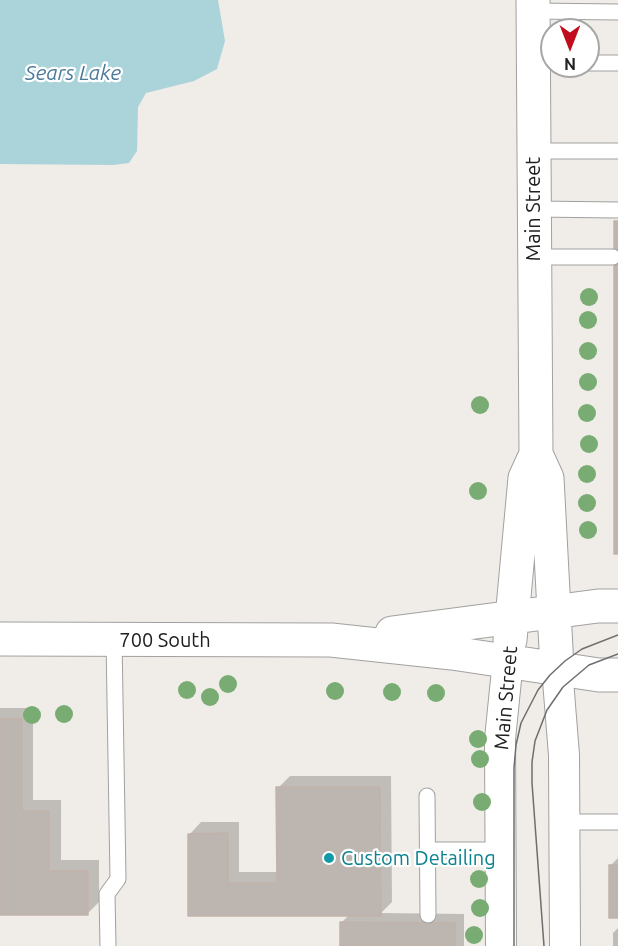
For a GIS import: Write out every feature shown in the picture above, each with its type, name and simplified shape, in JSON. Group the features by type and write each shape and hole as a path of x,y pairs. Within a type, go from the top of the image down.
{"street":[{"name":"Main Street","path":"533,5 540,50"},
{"name":"Main Street","path":"540,78 533,151 536,453 547,478 564,755 565,946"},
{"name":"Main Street","path":"501,946 500,739 525,478 536,453"},
{"name":"700 South","path":"331,640 598,606 618,606"},
{"name":"700 South","path":"0,639 331,640 508,660 599,675 618,675"}],"lane":[{"path":"533,5 618,12"},
{"path":"600,63 618,63"},
{"path":"533,151 618,151"},
{"path":"534,209 618,210"},
{"path":"533,257 613,257"},
{"path":"108,946 107,894 118,879 114,639"},
{"path":"427,796 428,915"},
{"path":"564,822 618,822"},
{"path":"428,850 501,850"}],"water":[{"name":"Sears Lake","path":"0,0 218,0 225,41 217,69 194,81 146,93 138,107 137,151 129,163 113,165 0,164"}],"building":[{"path":"614,221 618,221 618,554 614,554"},
{"path":"0,719 22,719 22,811 49,811 49,871 88,871 88,915 0,915"},
{"name":"Custom Detailing","path":"276,787 380,787 381,916 188,916 188,834 228,833 228,883 277,883"},
{"path":"609,865 618,865 618,918 609,918"},
{"path":"340,922 455,923 455,946 340,946"}],"tram line":[{"path":"514,946 514,768 521,723 538,690 565,661 582,649 618,635"},
{"path":"544,946 532,783 535,741 547,710 563,687 589,665 618,654"}],"place":[{"name":"Custom Detailing","path":"329,858"}]}
